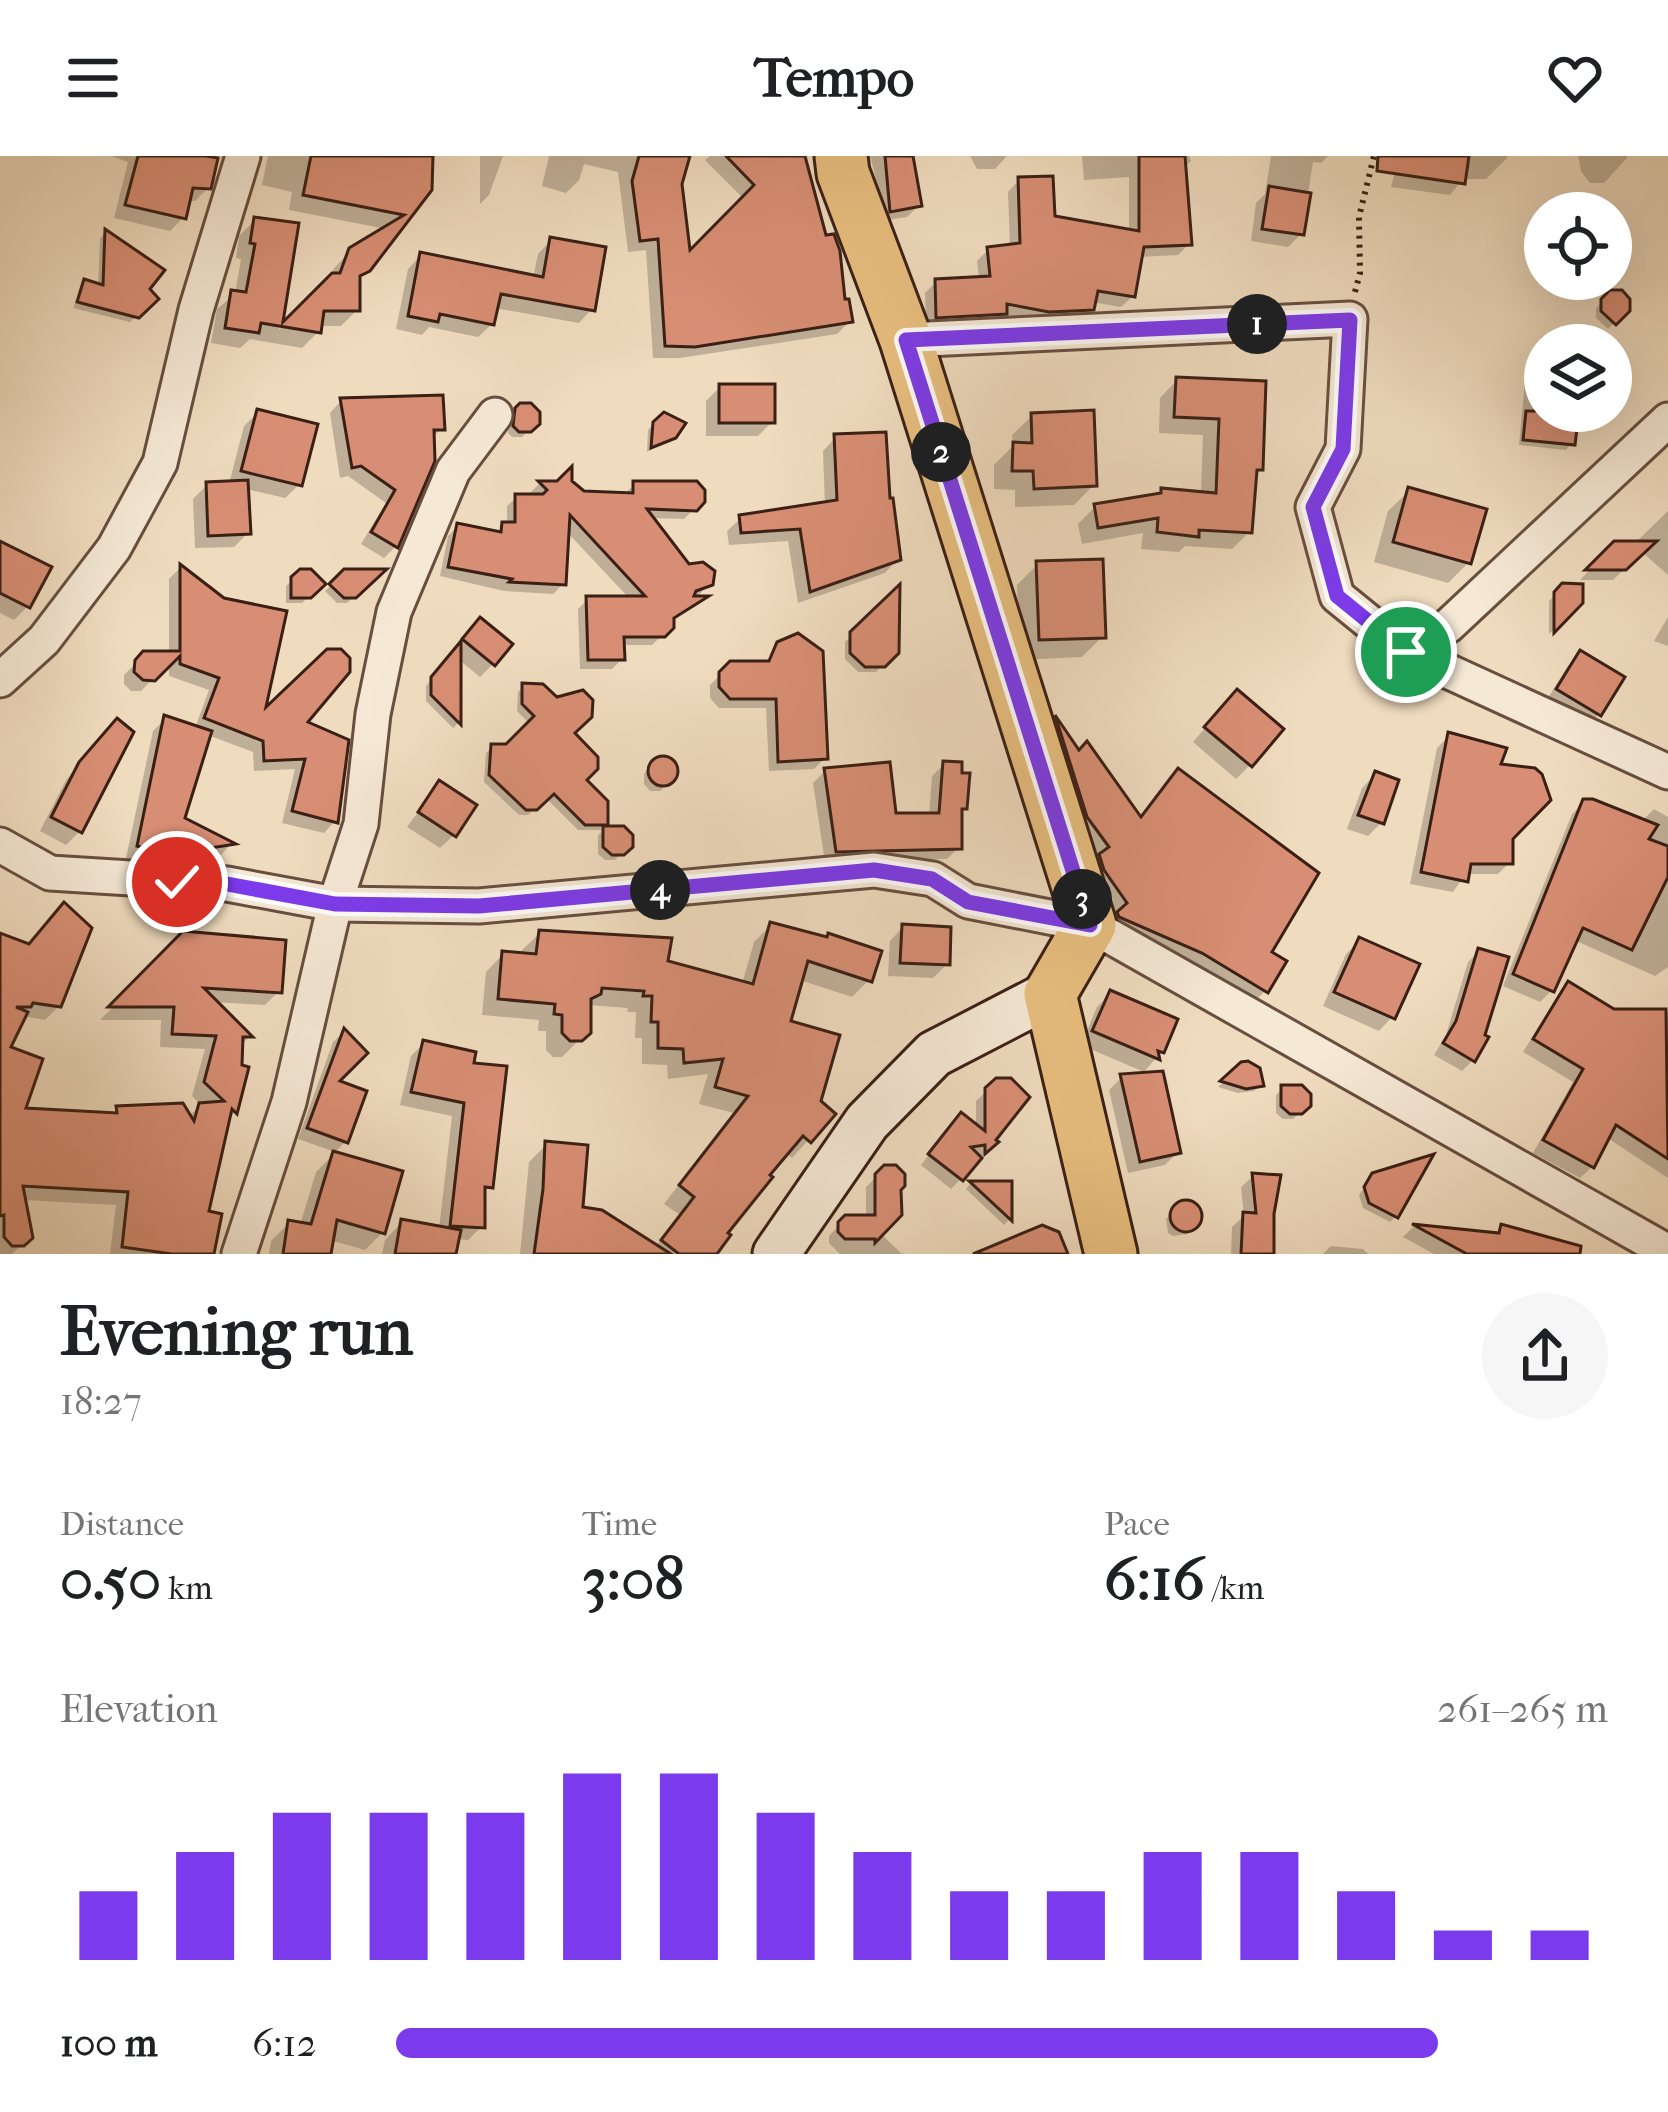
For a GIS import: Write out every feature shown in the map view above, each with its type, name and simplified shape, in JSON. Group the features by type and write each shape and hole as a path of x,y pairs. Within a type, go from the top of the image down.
{"main road":[{"path":"841,156 843,173 906,340 1090,925 1050,994 1111,1254"}],"street":[{"path":"0,680 44,640 114,548 160,464 196,310 243,156"},
{"path":"906,340 1350,320 1343,449 1313,507 1337,596 1406,652 1668,772"},
{"path":"239,1254 289,1102 335,904 361,824 373,714 394,612 453,471 495,415"},
{"path":"1406,652 1448,626 1668,420"},
{"path":"0,845 50,873 227,884 335,904 479,906 874,870 932,879 968,902 1090,925 1668,1252"},
{"path":"776,1254 867,1122 934,1054 1050,994"}],"path":[{"path":"1350,320 1360,273 1359,217 1374,156"}],"building":[{"path":"138,156 218,158 211,189 193,188 186,219 125,205"},
{"path":"311,156 433,156 432,190 370,271 360,276 360,311 324,311 321,333 261,323 259,333 225,328 231,290 246,292 255,244 250,243 254,217 299,223 283,322 332,273 340,273 349,248 404,215 303,195"},
{"path":"639,156 690,156 682,184 690,250 754,185 726,156 805,156 826,235 834,234 840,251 845,299 849,299 853,322 695,347 665,346 658,239 640,241 632,181"},
{"path":"885,156 913,156 922,206 890,212"},
{"path":"1139,156 1185,156 1192,245 1144,247 1135,297 1098,291 1094,310 1049,312 1007,304 1007,314 936,318 935,279 990,276 987,247 1020,243 1018,177 1053,176 1055,216 1139,231"},
{"path":"1378,156 1469,156 1465,184 1377,171"},
{"path":"1269,186 1311,193 1304,235 1262,229"},
{"path":"105,229 165,270 150,289 159,299 139,318 77,302 84,279 103,285"},
{"path":"550,237 606,247 595,311 501,294 494,325 440,314 438,322 408,316 420,252 543,277"},
{"path":"1601,300 1630,300 1630,311 1617,324 1601,311"},
{"path":"1176,377 1266,381 1263,470 1257,470 1252,533 1199,530 1199,537 1157,532 1158,518 1098,528 1094,504 1161,493 1161,488 1216,493 1219,419 1174,417"},
{"path":"719,384 775,384 775,423 719,423"},
{"path":"443,395 445,430 434,430 435,461 398,548 371,532 395,490 361,466 352,468 340,398"},
{"path":"520,403 531,403 540,412 540,424 531,432 519,432 513,426"},
{"path":"257,409 318,424 302,486 241,471"},
{"path":"1094,410 1097,486 1034,489 1033,471 1012,471 1013,442 1032,443 1031,413"},
{"path":"664,412 686,423 676,438 651,448 653,422"},
{"path":"1524,430 1577,432 1575,445 1523,440"},
{"path":"886,432 890,498 901,560 810,592 800,529 741,533 739,515 837,500 834,434"},
{"path":"572,466 572,481 584,491 633,493 633,481 697,481 705,490 705,502 697,511 647,509 689,564 703,562 715,571 713,585 694,596 709,596 674,618 674,628 665,637 624,637 625,660 588,660 586,596 645,596 570,515 566,585 509,582 512,579 448,567 457,523 501,532 502,522 515,522 515,494 543,494 547,490 538,481 557,481"},
{"path":"248,480 251,534 208,536 206,482"},
{"path":"1408,487 1487,509 1471,564 1393,542"},
{"path":"0,541 52,567 30,608 0,593"},
{"path":"1614,541 1657,541 1626,570 1585,570"},
{"path":"1103,559 1106,638 1039,640 1036,561"},
{"path":"180,564 224,598 287,611 266,707 327,649 341,649 350,658 350,672 308,722 349,740 338,823 292,811 305,759 264,761 263,741 204,718 219,678 180,664 180,656 155,681 143,680 134,672 135,660 143,651 180,651"},
{"path":"300,569 311,569 326,584 311,598 291,598 291,577"},
{"path":"344,569 387,569 356,598 344,598 329,584"},
{"path":"1562,583 1583,584 1583,603 1554,633 1554,592"},
{"path":"900,584 899,653 885,667 865,667 850,653 850,632"},
{"path":"480,617 513,644 495,666 462,639"},
{"path":"798,633 823,651 828,759 778,762 776,699 730,699 719,687 719,672 730,661 769,661 777,642"},
{"path":"461,641 461,725 431,695 431,677"},
{"path":"1580,650 1625,677 1601,716 1556,689"},
{"path":"522,683 543,684 557,697 583,690 593,700 592,717 575,733 598,757 598,769 587,780 608,801 608,825 585,825 554,794 537,810 526,810 489,775 491,744 506,744 534,716 522,704"},
{"path":"1237,689 1284,729 1252,767 1204,727"},
{"path":"164,715 212,731 185,818 236,844 172,854 137,846"},
{"path":"1055,715 1079,750 1087,741 1141,817 1178,768 1319,873 1272,952 1287,961 1268,993 1202,953 1119,917 1117,912 1127,903 1104,870 1099,854 1109,847 1087,817"},
{"path":"117,718 134,732 82,833 51,817 79,762"},
{"path":"1448,732 1507,748 1501,764 1535,768 1551,800 1513,839 1513,864 1471,864 1468,882 1421,872"},
{"path":"663,756 674,760 678,771 674,782 663,786 652,782 648,771 652,760"},
{"path":"943,761 962,762 962,773 970,773 967,809 962,809 962,849 836,852 824,768 890,762 896,813 939,813"},
{"path":"1375,771 1399,780 1384,824 1358,815"},
{"path":"439,780 477,805 456,837 418,812"},
{"path":"1583,799 1658,825 1649,839 1668,846 1668,877 1632,950 1583,928 1554,992 1513,974"},
{"path":"603,826 624,826 633,835 633,847 624,855 612,855 603,847"},
{"path":"64,902 92,928 61,1007 33,1003 16,1007 28,1012 11,1047 43,1059 26,1108 117,1113 116,1106 183,1103 194,1121 199,1103 224,1101 204,1082 216,1036 172,1034 174,1007 108,1007 183,931 286,940 282,993 204,988 253,1037 243,1037 242,1065 249,1067 237,1114 232,1109 209,1211 222,1214 214,1254 122,1247 128,1192 23,1186 33,1238 24,1246 12,1246 4,1237 4,1215 0,1216 0,933 29,944"},
{"path":"770,922 827,937 828,933 882,951 872,982 808,961 791,1021 840,1035 821,1101 836,1114 811,1143 803,1136 770,1175 773,1177 717,1254 679,1254 661,1240 694,1197 679,1185 748,1096 715,1087 723,1059 684,1063 683,1049 658,1048 658,1022 651,1022 652,996 643,996 644,991 602,988 591,999 591,1033 582,1041 570,1041 562,1033 562,1015 554,1014 555,1004 498,999 502,951 536,954 539,930 672,938 668,961 753,984"},
{"path":"902,924 951,927 950,965 900,963"},
{"path":"1359,937 1420,964 1395,1019 1334,992"},
{"path":"1478,948 1509,957 1485,1035 1489,1037 1475,1062 1443,1043 1456,1021"},
{"path":"1568,981 1614,1009 1666,1009 1668,1159 1616,1125 1594,1168 1543,1140 1583,1069 1533,1039"},
{"path":"1110,990 1178,1019 1164,1053 1158,1051 1160,1060 1092,1031"},
{"path":"344,1028 368,1053 340,1081 367,1091 348,1143 307,1128"},
{"path":"423,1040 476,1052 474,1063 507,1066 493,1188 485,1187 485,1228 450,1226 464,1103 411,1092"},
{"path":"1241,1062 1260,1068 1264,1086 1246,1089 1220,1081"},
{"path":"1163,1071 1181,1153 1140,1162 1120,1074"},
{"path":"996,1078 1011,1078 1030,1097 985,1154 985,1145 971,1147 982,1158 963,1181 928,1154 961,1112 985,1131 985,1088"},
{"path":"1281,1085 1302,1085 1311,1094 1311,1106 1302,1114 1290,1114 1281,1106"},
{"path":"545,1141 588,1145 583,1207 602,1210 671,1254 534,1254"},
{"path":"333,1151 403,1171 385,1234 337,1220 331,1254 283,1254 288,1220 311,1224"},
{"path":"1434,1154 1398,1218 1369,1203 1364,1187 1372,1173"},
{"path":"884,1165 896,1165 905,1174 902,1215 875,1243 875,1239 845,1239 838,1232 838,1222 845,1215 875,1215 875,1174"},
{"path":"1252,1173 1281,1175 1274,1254 1241,1254 1243,1212 1256,1213"},
{"path":"969,1181 1012,1181 1012,1221"},
{"path":"1186,1200 1197,1205 1202,1216 1197,1227 1186,1232 1175,1227 1170,1216 1175,1205"},
{"path":"401,1219 461,1230 456,1254 395,1254"},
{"path":"1412,1224 1499,1233 1501,1224 1581,1246 1580,1254 1467,1254"},
{"path":"1042,1225 1059,1232 1068,1254 973,1254"}],"route":[{"path":"177,882 227,884 335,904 479,906 874,870 932,879 968,902 1090,925 906,340 1350,320 1343,449 1313,507 1337,596 1406,652"}]}
